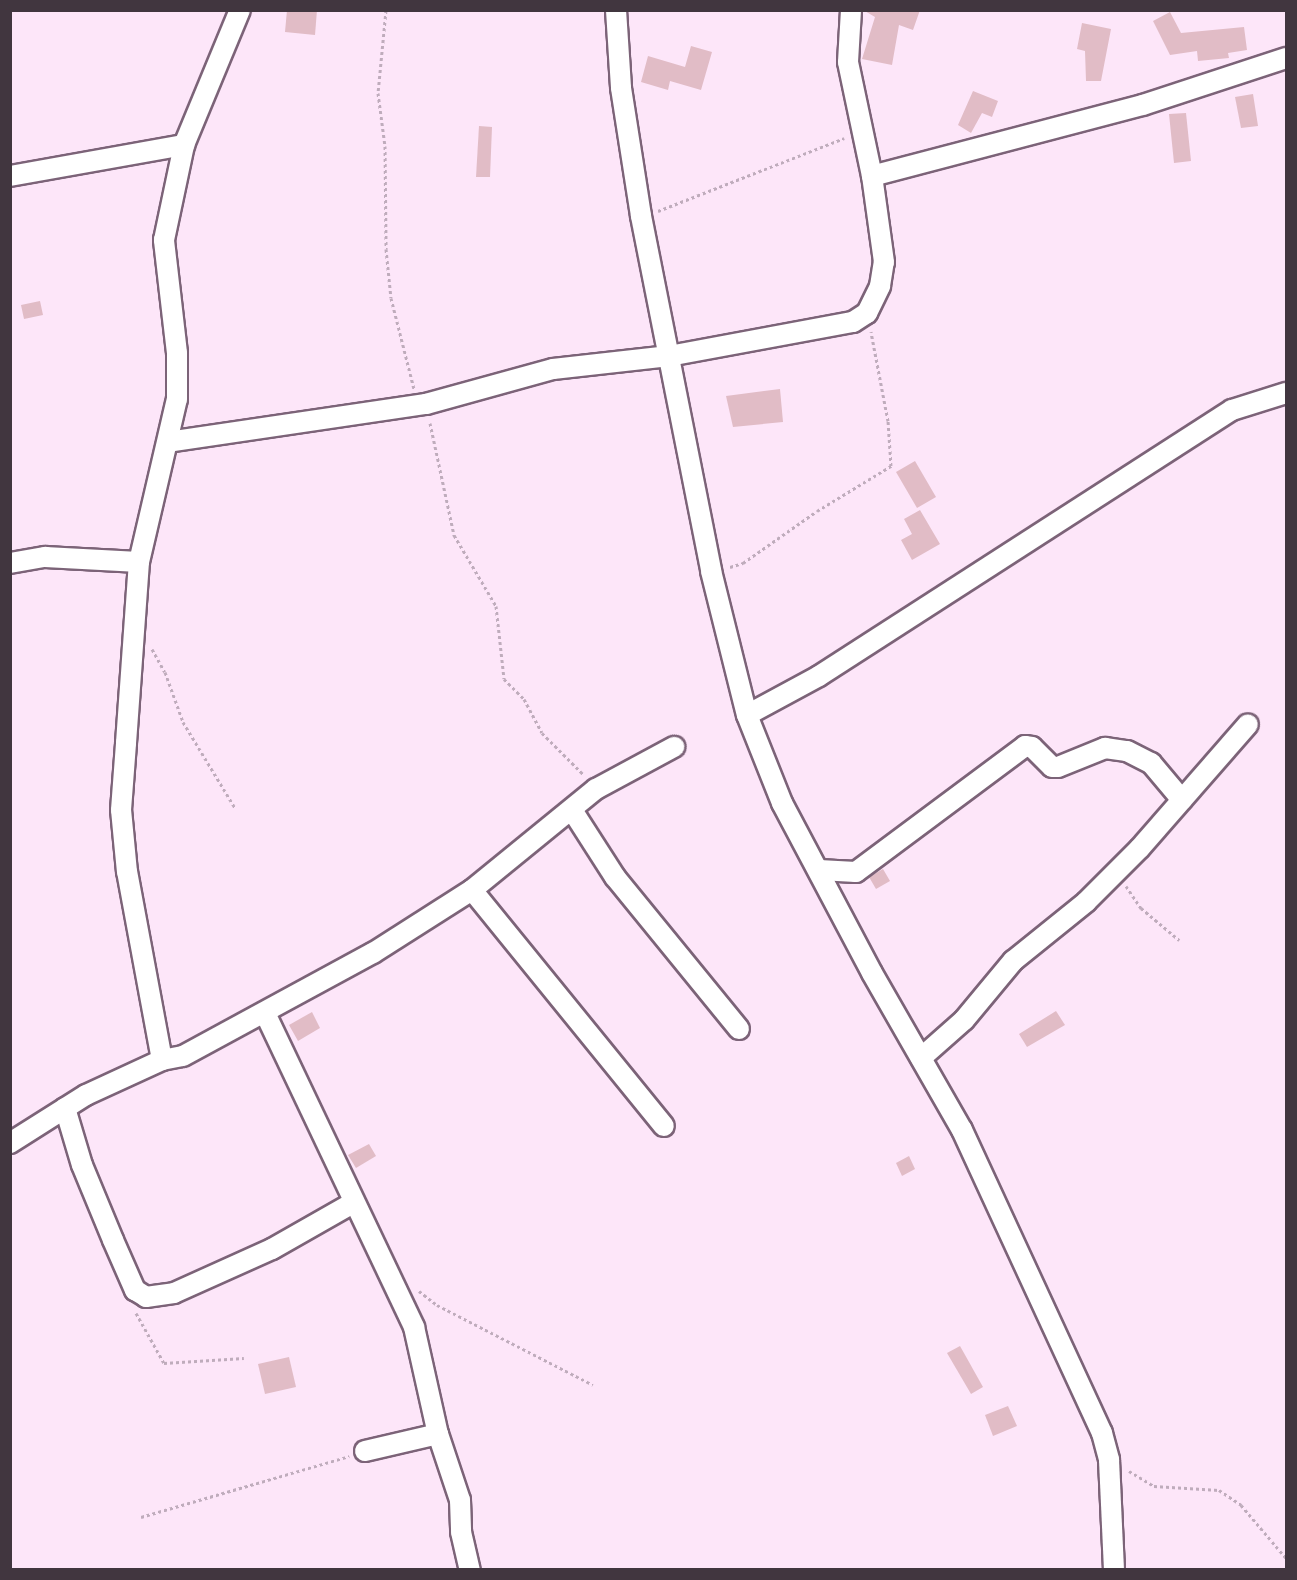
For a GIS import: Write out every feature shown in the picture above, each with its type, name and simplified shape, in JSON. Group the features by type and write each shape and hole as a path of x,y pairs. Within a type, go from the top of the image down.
{"street":[{"path":"162,1060 129,883 121,810 137,621 139,562 158,472 168,442 177,399 177,352 164,240 184,145 240,10"},
{"path":"616,10 621,88 641,216 711,571 747,716 782,803 962,1130 1102,1433 1109,1460 1114,1569"},
{"path":"168,442 426,404 553,369 669,356 853,322 867,313 880,286 884,262 872,176 848,62 851,10"},
{"path":"872,176 1143,105 1287,58"},
{"path":"10,176 184,145"},
{"path":"747,716 819,676 1232,410 1287,393"},
{"path":"10,563 45,557 139,562"},
{"path":"921,1058 964,1020 1013,961 1086,902 1182,800 1248,724"},
{"path":"10,1143 65,1108 162,1060 183,1056 374,953 472,890 597,789 674,747"},
{"path":"819,870 856,872 1025,747 1032,747 1052,767 1058,767 1105,748 1127,751 1151,763 1182,800"},
{"path":"572,810 615,878 739,1029"},
{"path":"472,890 664,1126"},
{"path":"265,1013 353,1203 414,1327 438,1434 460,1500 461,1532 470,1569"},
{"path":"65,1108 82,1165 113,1240 135,1290 146,1297 174,1293 272,1249 353,1203"},
{"path":"365,1451 438,1434"}],"path":[{"path":"386,10 378,93 385,146 391,298 412,383 417,396 426,404 454,535 496,606 504,679 524,699 542,733 597,789"},
{"path":"641,216 863,130"},
{"path":"711,571 743,563 817,511 891,466 888,421 867,313"},
{"path":"137,621 165,672 183,722 235,808"},
{"path":"1108,879 1125,885 1141,908 1179,939"},
{"path":"412,1286 437,1305 593,1385"},
{"path":"133,1305 151,1345 164,1363 244,1358"},
{"path":"141,1517 205,1502 365,1451"},
{"path":"1109,1460 1154,1486 1219,1490 1240,1504 1287,1558"}],"building":[{"path":"287,10 317,10 315,35 285,32"},
{"path":"863,10 920,10 913,30 899,25 892,65 862,59 875,17"},
{"path":"1170,12 1181,33 1244,27 1247,50 1228,53 1229,58 1198,61 1197,51 1170,55 1153,21"},
{"path":"1082,23 1111,29 1101,81 1086,81 1085,51 1077,49"},
{"path":"691,46 712,52 701,90 670,81 668,90 641,82 648,56 685,67"},
{"path":"973,91 998,101 992,117 982,113 971,133 958,125"},
{"path":"1253,94 1258,126 1241,128 1235,97"},
{"path":"1186,113 1191,161 1174,163 1169,114"},
{"path":"479,126 492,127 490,177 476,177"},
{"path":"40,301 43,315 24,319 21,305"},
{"path":"780,389 783,422 733,427 726,396"},
{"path":"915,461 936,497 917,508 896,472"},
{"path":"920,510 940,544 912,560 901,540 912,534 904,519"},
{"path":"883,869 890,881 876,889 869,877"},
{"path":"1056,1011 1065,1025 1027,1047 1019,1034"},
{"path":"312,1012 320,1028 298,1041 289,1025"},
{"path":"369,1144 376,1156 356,1168 348,1155"},
{"path":"909,1156 915,1169 902,1176 896,1163"},
{"path":"960,1346 983,1387 971,1394 947,1353"},
{"path":"289,1357 296,1387 265,1394 258,1364"},
{"path":"1008,1406 1017,1426 993,1436 985,1415"}]}
